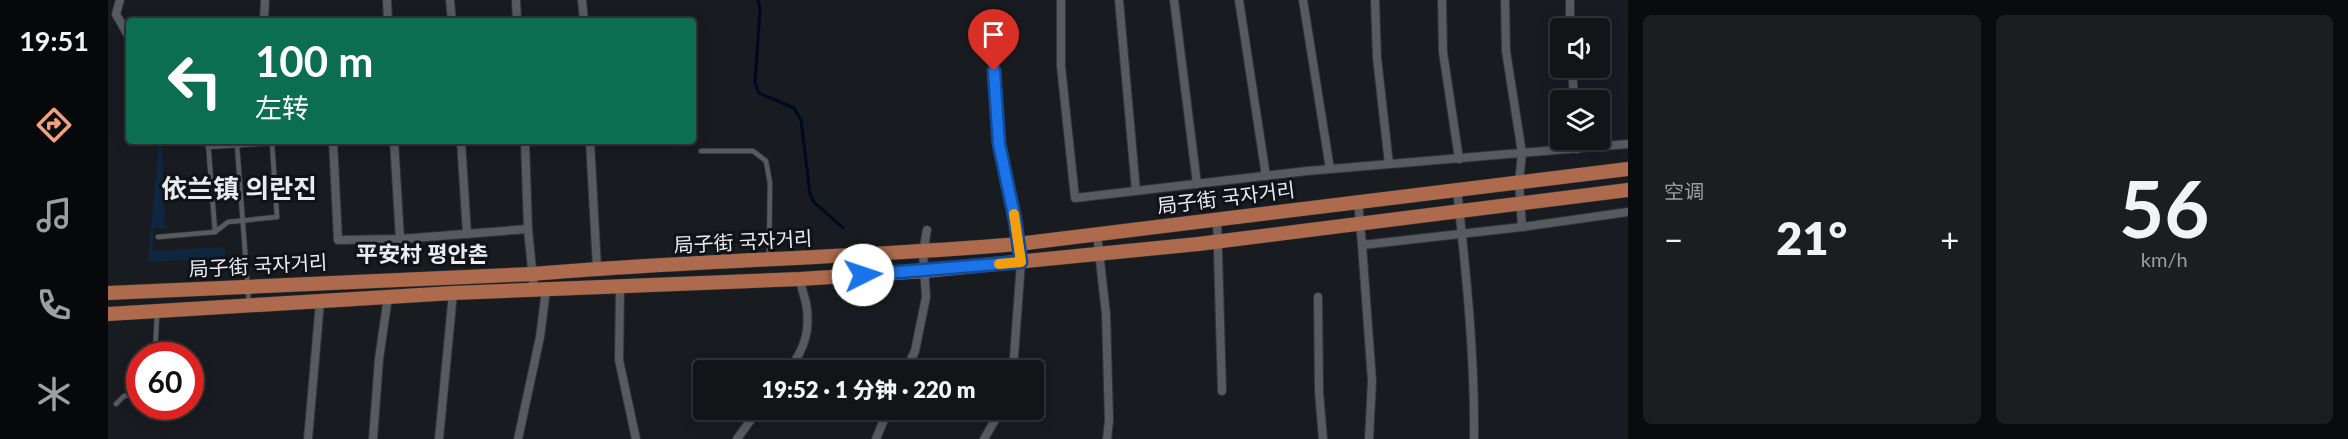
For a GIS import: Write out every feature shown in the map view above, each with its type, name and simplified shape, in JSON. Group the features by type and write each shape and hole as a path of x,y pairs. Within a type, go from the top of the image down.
{"main road":[{"name":"局子街 국자거리","path":"108,293 533,274 597,268 923,252 1018,244 1628,169"},
{"name":"局子街 국자거리","path":"108,314 453,293 800,279 925,271 1218,242 1628,190"}],"street":[{"path":"120,0 116,14 126,32"},
{"path":"264,18 265,0"},
{"path":"387,0 388,18"},
{"path":"450,0 452,18"},
{"path":"516,0 517,18"},
{"path":"582,0 584,18"},
{"path":"1061,0 1061,66 1075,198 1330,169 1459,159 1550,148"},
{"path":"1119,0 1136,191"},
{"path":"1174,0 1197,184"},
{"path":"1239,0 1266,176"},
{"path":"1303,0 1330,169"},
{"path":"1375,0 1377,58 1389,164"},
{"path":"1442,0 1443,52 1459,159"},
{"path":"1505,0 1506,51 1522,153 1519,182 1522,227"},
{"path":"1570,0 1570,18"},
{"path":"994,71 999,144 1021,262 1014,360"},
{"path":"333,144 338,240 528,229"},
{"path":"394,144 400,238"},
{"path":"461,144 467,234"},
{"path":"518,439 540,338 540,290 533,274 528,229 525,144"},
{"path":"590,144 597,268"},
{"path":"1610,144 1628,144"},
{"path":"1457,189 1474,396 1474,439"},
{"path":"1358,201 1372,381 1369,439"},
{"path":"1362,245 1522,227 1628,212"},
{"path":"1217,219 1222,391"},
{"path":"911,360 915,351 926,297 923,252 927,230"},
{"path":"1097,234 1106,314 1109,420 1107,439"},
{"path":"797,360 806,340 807,318 800,279"},
{"path":"620,287 619,360 636,439"},
{"path":"440,439 453,293"},
{"path":"373,439 388,297"},
{"path":"1318,297 1319,392 1323,439"},
{"path":"308,439 320,302"},
{"path":"737,439 751,420"},
{"path":"876,439 884,420"},
{"path":"984,439 995,420"}],"lane":[{"path":"215,232 208,144 254,144"},
{"path":"158,237 215,232 228,222 277,217 272,144"},
{"path":"237,145 249,306"},
{"path":"701,151 753,152 766,161 770,183 769,260"},
{"path":"156,342 157,312"},
{"path":"116,404 126,396"}],"shaded area":[{"path":"159,144 162,144 165,229 154,228 153,251 225,247 225,258 148,262"}],"waterway":[{"path":"758,0 760,9 755,83 759,93 794,108 801,120 810,194 814,202 843,228"}],"slow traffic":[{"path":"999,264 1021,262 1014,214"}],"district":[{"name":"依兰镇 의란진","path":"239,189"},
{"name":"平安村 평안촌","path":"422,254"}],"route":[{"path":"863,275 1021,262 999,144 994,71"}]}
